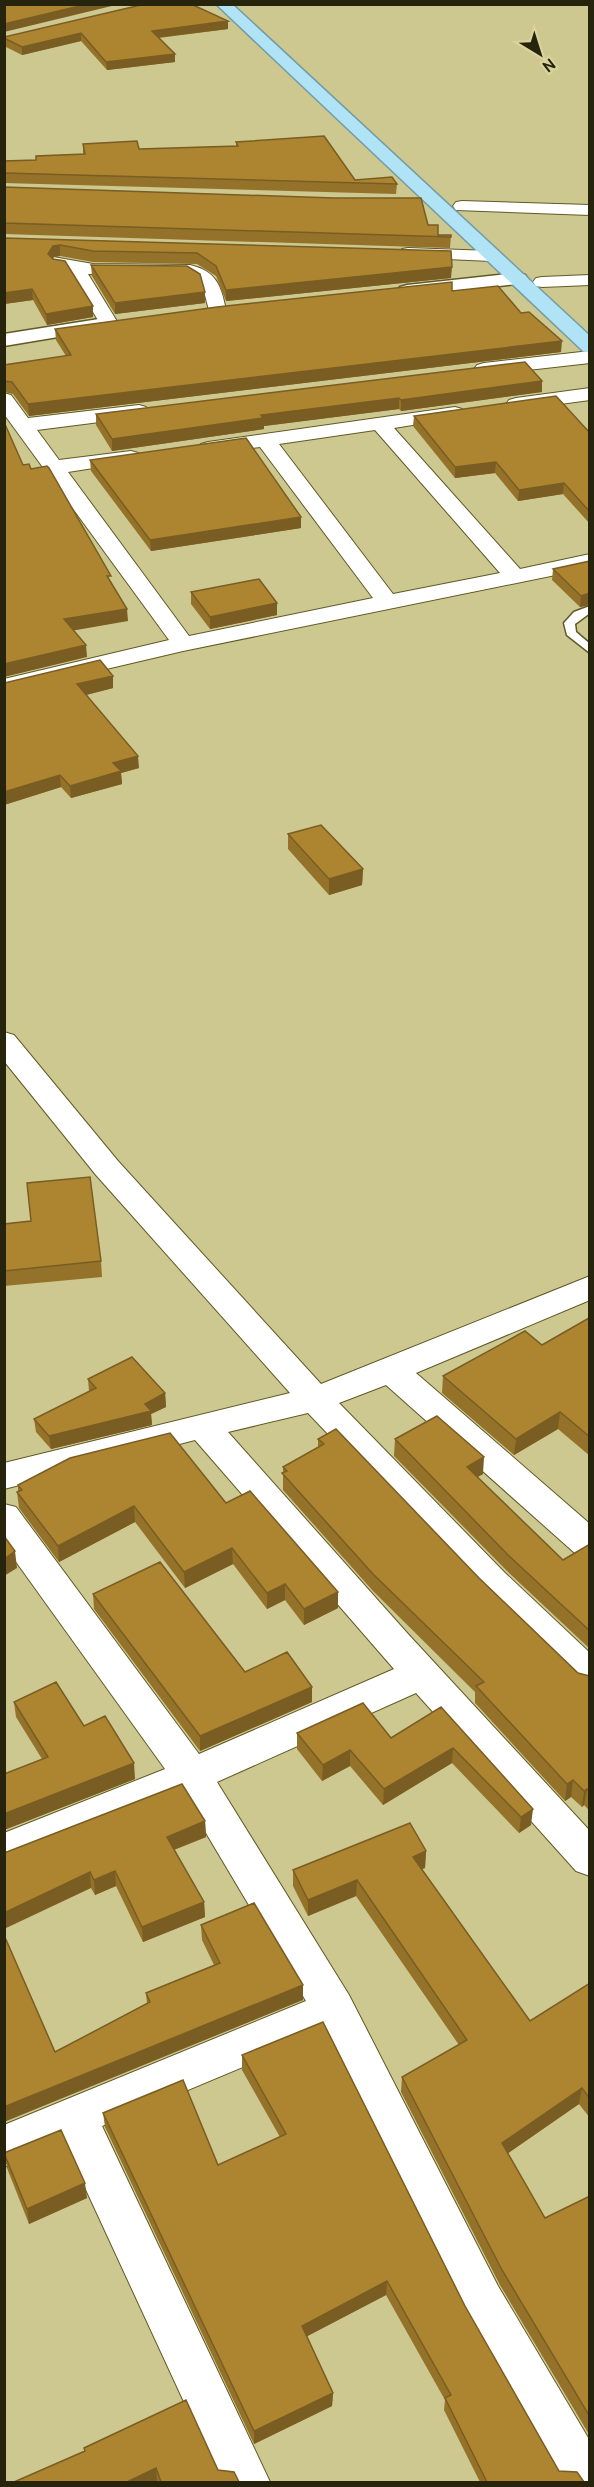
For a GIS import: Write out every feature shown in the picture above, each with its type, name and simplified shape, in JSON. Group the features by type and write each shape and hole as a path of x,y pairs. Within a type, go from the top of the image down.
{"highway":[{"path":"223,4 590,347"},
{"path":"243,4 590,325"}],"street":[{"path":"412,201 434,201"},
{"path":"462,206 590,210"},
{"path":"388,252 491,256"},
{"path":"4,261 53,262 93,269 190,270 204,274 210,279 217,310"},
{"path":"74,267 109,323"},
{"path":"391,292 518,279"},
{"path":"542,282 590,280"},
{"path":"195,312 240,307"},
{"path":"4,340 130,320"},
{"path":"460,372 590,357"},
{"path":"496,407 590,394"},
{"path":"4,399 183,644"},
{"path":"24,425 154,410"},
{"path":"184,451 473,410"},
{"path":"380,423 515,576"},
{"path":"266,440 387,602"},
{"path":"55,467 148,455"},
{"path":"4,686 183,644 590,561"},
{"path":"4,1041 107,1168 315,1399 492,1583 590,1677"},
{"path":"4,1476 315,1399 391,1370 590,1287"},
{"path":"391,1370 590,1545"},
{"path":"202,1426 590,1859"},
{"path":"4,1517 192,1775 334,2009 482,2302 586,2482"},
{"path":"4,1851 192,1775 422,1674"},
{"path":"4,2146 334,2009"},
{"path":"75,2117 246,2482"}],"lane":[{"path":"590,609 578,614 569,623 570,633 590,650"}],"building":[{"path":"4,4 88,4 4,24"},
{"path":"145,4 191,4 228,21 152,31 175,54 106,62 81,33 22,47 4,38 4,37"},
{"path":"324,136 355,180 392,177 397,184 4,173 4,161 36,160 36,156 85,154 83,144 137,141 139,149 238,146 236,142"},
{"path":"4,187 334,198 421,198 428,225 438,225 438,235 451,235 451,237 4,223"},
{"path":"4,238 451,251 452,267 226,290 216,266 197,253 93,251 60,245 53,246 48,254 53,259 65,261 93,306 46,314 32,289 4,293"},
{"path":"91,265 187,266 200,274 205,292 115,303"},
{"path":"452,282 452,291 498,286 521,313 529,312 562,341 28,404 12,382 4,381 4,365 71,355 55,329 217,307"},
{"path":"525,362 542,381 401,400 399,398 261,415 263,418 112,439 96,414"},
{"path":"556,396 590,433 590,512 564,483 519,490 496,462 455,467 414,416"},
{"path":"4,422 23,465 29,464 31,469 47,466 49,468 111,576 107,576 127,609 64,619 86,645 4,664"},
{"path":"246,438 301,517 150,540 90,460"},
{"path":"590,561 590,593 581,596 553,569"},
{"path":"259,579 277,603 210,617 191,592"},
{"path":"100,660 113,676 77,684 138,756 113,763 121,771 70,786 60,775 4,792 4,683"},
{"path":"321,825 363,869 329,879 288,834"},
{"path":"90,1177 101,1261 4,1271 4,1224 31,1221 27,1183"},
{"path":"589,1318 590,1437 560,1412 516,1439 443,1376 525,1331 542,1345"},
{"path":"132,1357 165,1393 145,1404 151,1411 49,1436 34,1419 96,1388 88,1379"},
{"path":"437,1416 484,1457 467,1467 563,1560 590,1544 590,1631 508,1555 395,1439"},
{"path":"336,1429 479,1578 578,1673 590,1676 590,1792 587,1789 584,1791 573,1780 567,1784 476,1686 484,1682 373,1574 282,1473 287,1471 283,1467 324,1444 318,1439"},
{"path":"170,1433 226,1503 250,1491 338,1592 304,1609 285,1584 267,1593 232,1548 184,1572 134,1506 58,1546 17,1492 22,1490 18,1485 70,1458"},
{"path":"4,1536 15,1551 4,1559"},
{"path":"160,1562 245,1672 287,1652 312,1687 200,1736 93,1594"},
{"path":"56,1682 84,1726 105,1716 134,1763 4,1814 4,1774 48,1757 14,1702"},
{"path":"363,1703 391,1738 441,1707 533,1809 521,1817 453,1748 384,1789 350,1750 323,1765 297,1733"},
{"path":"182,1784 205,1821 167,1837 204,1902 142,1927 115,1871 94,1880 90,1872 4,1913 4,1853"},
{"path":"410,1823 426,1851 413,1857 530,2021 590,1983 590,2099 582,2088 502,2143 545,2218 590,2196 590,2417 502,2270 402,2077 467,2040 357,1880 308,1900 293,1870"},
{"path":"254,1903 303,1985 4,2107 4,1935 55,2052 150,2002 146,1993 220,1963 201,1925"},
{"path":"323,2022 465,2306 559,2471 577,2472 584,2482 487,2482 445,2398 451,2395 387,2281 302,2326 333,2393 254,2431 103,2113 183,2080 218,2165 286,2134 242,2055"},
{"path":"61,2130 85,2183 27,2209 4,2153"},
{"path":"186,2400 218,2470 234,2472 239,2482 161,2482 156,2468 127,2482 14,2482 85,2451 84,2448"}]}
